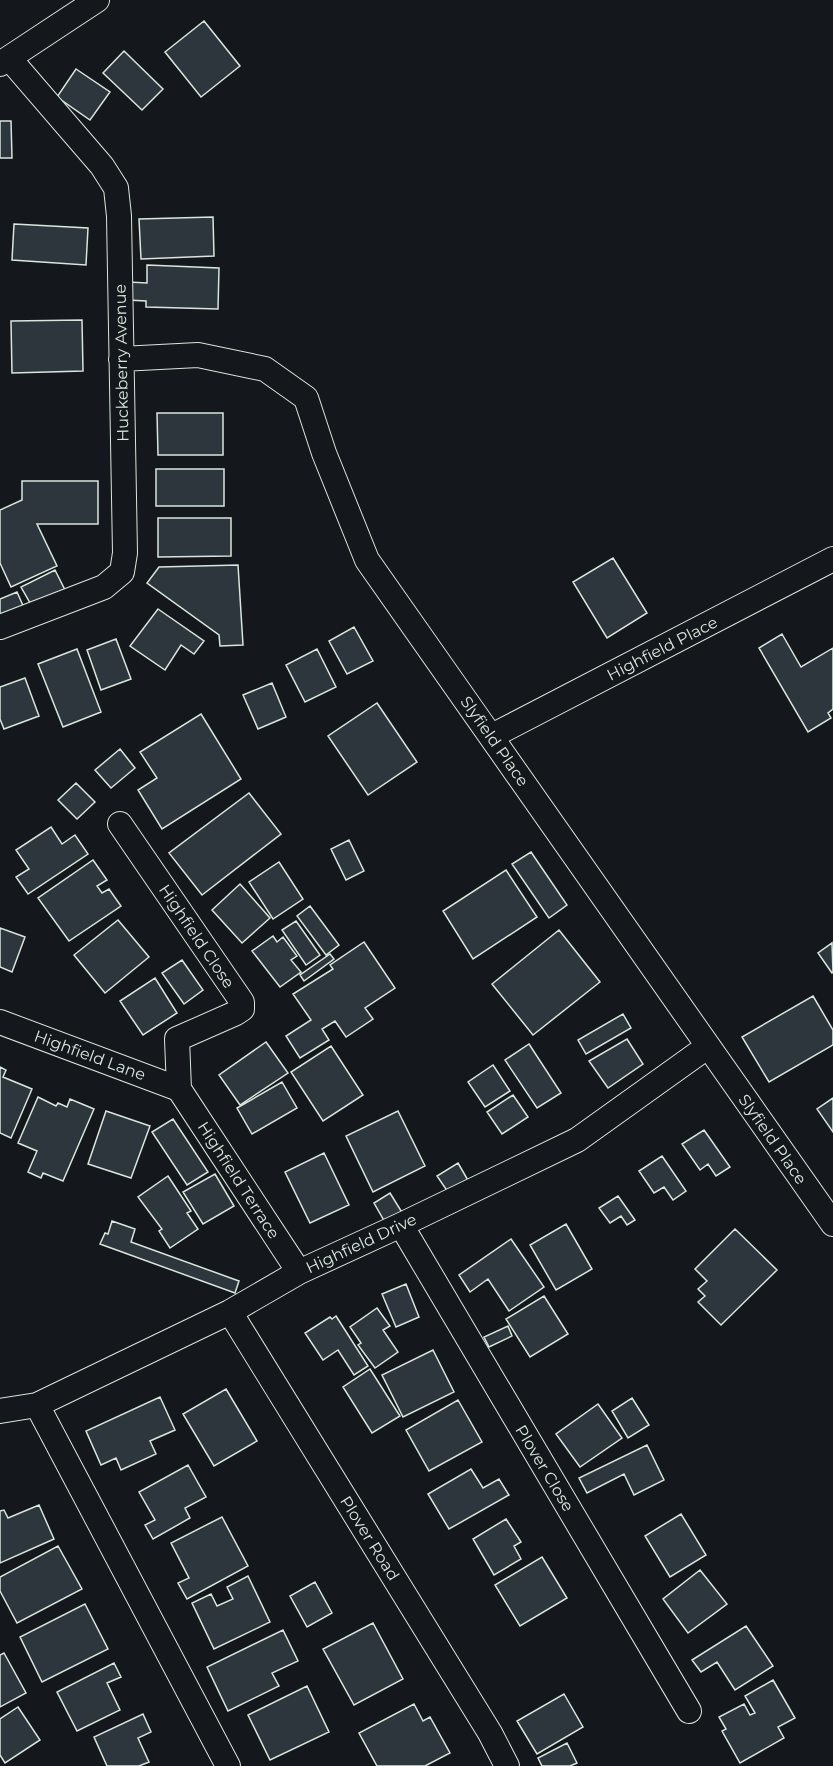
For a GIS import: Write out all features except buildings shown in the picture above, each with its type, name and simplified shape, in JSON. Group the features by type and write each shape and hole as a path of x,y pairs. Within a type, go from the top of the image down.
{"street":[{"name":"Huckeberry Avenue","path":"0,627 104,587 122,572 125,553 120,216 116,189 102,166 4,61 97,0"},
{"name":"Slyfield Place","path":"121,359 198,355 265,369 306,398 324,453 367,560 833,1224"},
{"name":"Highfield Place","path":"492,736 833,559"},
{"name":"Highfield Close","path":"120,824 242,1002 242,1009 236,1013 177,1039 179,1089"},
{"name":"Highfield Lane","path":"0,1022 179,1089"},
{"name":"Highfield Drive","path":"0,1411 37,1405 230,1312 299,1272 577,1140 708,1047"},
{"name":"Highfield Terrace","path":"179,1089 299,1272"},
{"name":"Plover Close","path":"401,1225 689,1711"},
{"name":"Plover Road","path":"230,1312 490,1733 507,1766"},
{"path":"37,1405 228,1766"}]}
